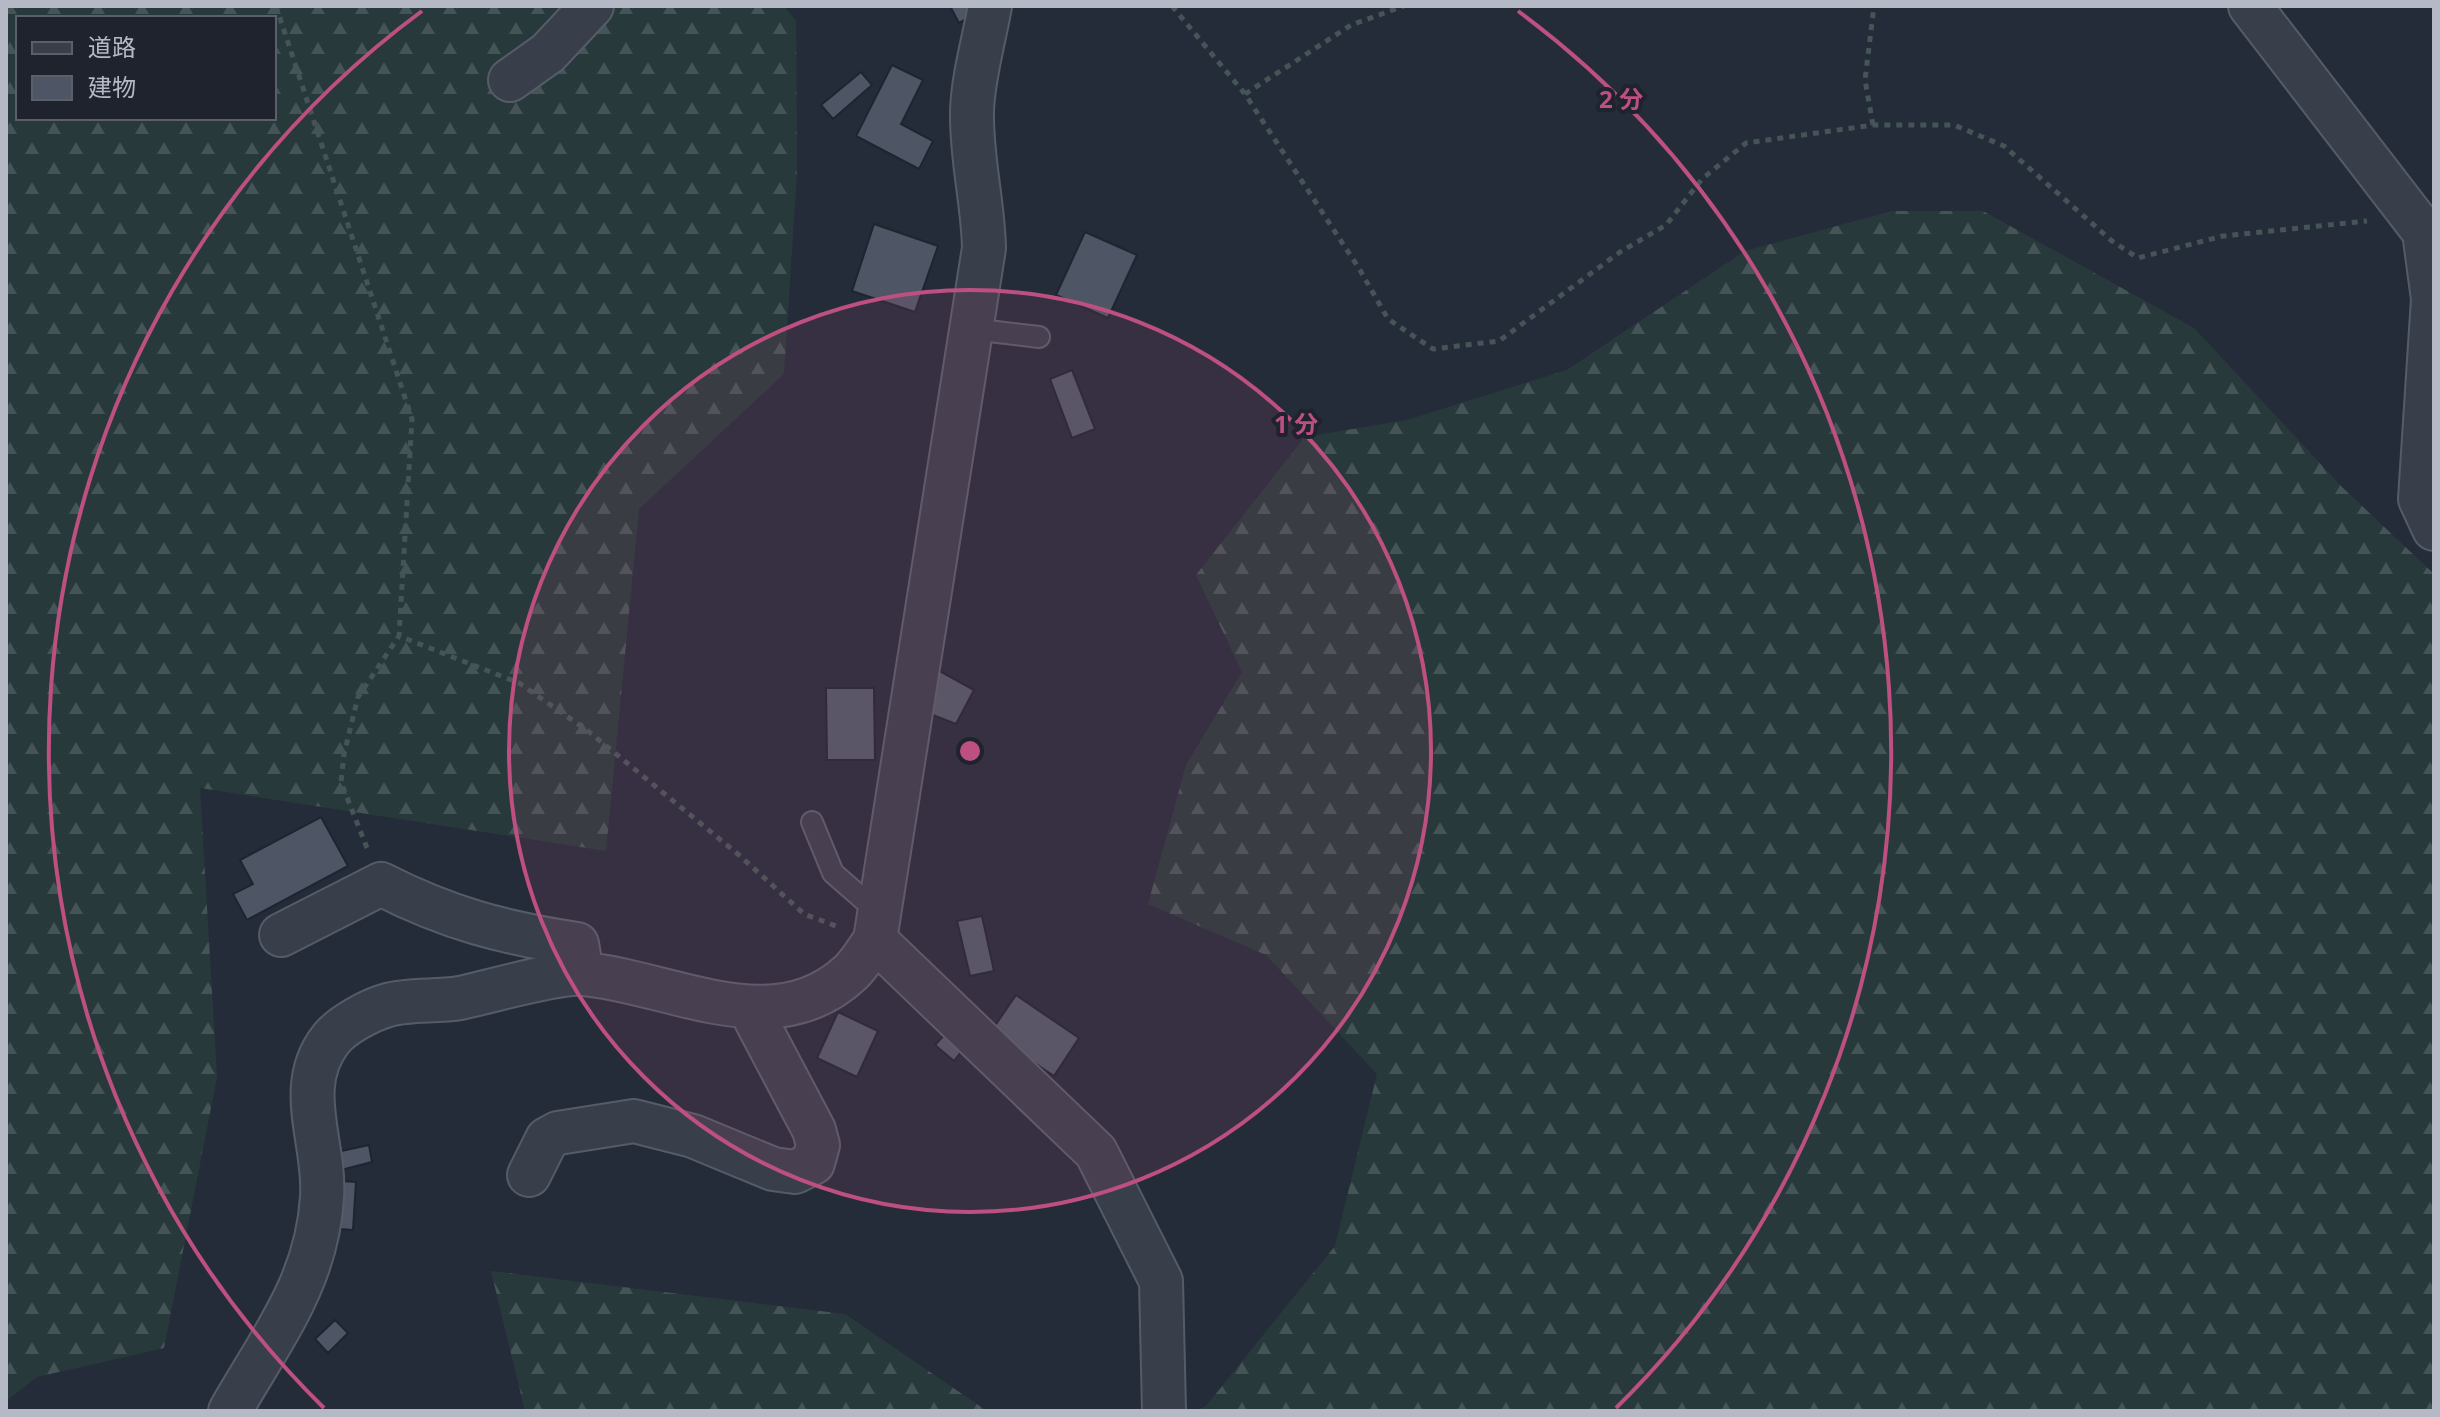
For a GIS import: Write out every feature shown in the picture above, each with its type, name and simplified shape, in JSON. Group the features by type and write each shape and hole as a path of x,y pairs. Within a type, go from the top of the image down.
{"street":[{"path":"510,80 548,53 592,6"},
{"path":"234,1409 287,1320 311,1258 322,1196 311,1090 313,1071 331,1039 343,1027 387,1005 456,999 582,973 750,1009 783,1006 822,995 851,972 878,927 984,248 984,210 974,171 972,109 990,6"},
{"path":"2250,6 2424,232 2433,299 2420,499 2434,529"},
{"path":"281,935 381,884 431,910 522,936 577,944 582,973"},
{"path":"878,927 1096,1152 1161,1281 1164,1411"},
{"path":"529,1175 547,1139 558,1133 634,1121 693,1136 773,1169 795,1172 813,1163 818,1145 814,1130 750,1009"}],"lane":[{"path":"972,329 1039,337"},
{"path":"812,822 833,873 878,927"}],"path":[{"path":"276,6 412,419 399,636 358,697 341,782 381,884"},
{"path":"1172,6 1245,94 1360,270 1388,319 1433,349 1499,341 1620,252 1666,225 1702,179 1746,143 1873,125 1954,125 2004,146 2112,241 2138,258 2223,236 2374,221 2383,177"},
{"path":"1245,94 1351,25 1404,6"},
{"path":"1873,125 1865,80 1874,6"},
{"path":"399,636 519,683 588,731 804,914 878,927"}],"green space":[{"path":"6,6 784,6 796,21 797,171 784,374 639,509 606,851 200,788 217,1077 164,1348 37,1377 6,1401"},
{"path":"1892,211 1983,211 2194,328 2342,487 2434,574 2434,1411 1196,1411 1206,1406 1335,1246 1377,1074 1266,955 1148,904 1186,765 1242,672 1196,575 1305,437 1407,420 1567,370 1745,251"},
{"path":"491,1271 845,1314 987,1411 525,1411"}],"building":[{"path":"950,6 972,6 976,14 959,23"},
{"path":"892,65 923,80 901,124 933,141 919,169 856,136"},
{"path":"861,72 872,85 833,119 821,105"},
{"path":"874,224 938,246 915,312 852,291"},
{"path":"1085,232 1137,255 1108,318 1056,295"},
{"path":"1072,370 1095,429 1072,438 1050,379"},
{"path":"936,669 974,690 956,724 925,712"},
{"path":"826,688 874,688 875,760 827,760"},
{"path":"321,817 348,866 247,920 233,894 253,884 240,860"},
{"path":"982,916 994,971 970,976 957,921"},
{"path":"1016,995 1079,1038 1054,1076 990,1033"},
{"path":"838,1012 878,1031 857,1077 817,1058"},
{"path":"946,1033 964,1048 954,1061 935,1045"},
{"path":"369,1145 372,1162 341,1170 337,1152"},
{"path":"342,1181 356,1182 353,1230 340,1229"},
{"path":"335,1320 348,1333 328,1353 315,1339"}]}
